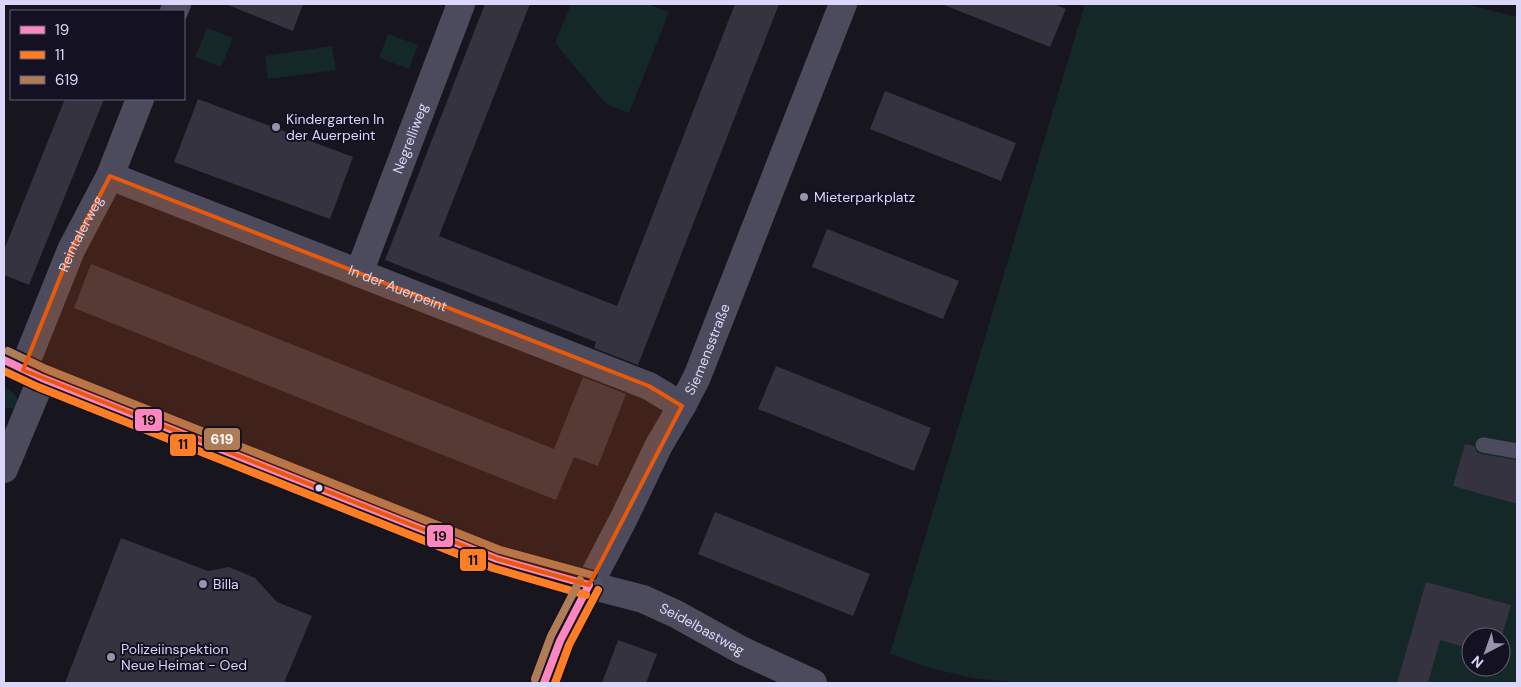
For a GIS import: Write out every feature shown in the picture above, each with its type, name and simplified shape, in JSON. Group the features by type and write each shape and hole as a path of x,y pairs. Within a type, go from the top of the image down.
{"main road":[{"path":"23,369 497,559 589,585"},
{"name":"Siemensstraße","path":"544,683 560,641 589,585"}],"street":[{"name":"Negrelliweg","path":"359,273 461,4"},
{"name":"Siemensstraße","path":"589,585 659,445 697,377 843,4"},
{"name":"Reintalerweg","path":"6,460 23,369 71,250 110,176 140,100"},
{"name":"In der Auerpeint","path":"110,176 649,386 682,406"},
{"name":"Seidelbastweg","path":"589,585 643,599 676,614 740,650 813,683"}],"lane":[{"path":"1483,445 1517,451"}],"highlighted area":[{"path":"110,176 649,386 682,406 589,585 497,559 23,370 71,250"}],"green space":[{"path":"571,4 647,4 669,12 629,113 606,104 555,43"},
{"path":"1085,4 1465,4 1517,17 1517,683 1021,683 972,678 930,668 890,654"},
{"path":"207,28 233,38 221,67 195,57"},
{"path":"388,34 418,45 409,69 379,58"},
{"path":"332,46 336,70 268,79 265,56"},
{"path":"4,387 15,395 18,400 18,408 4,408"}],"building":[{"path":"228,4 303,4 293,31"},
{"path":"485,4 530,4 439,236 617,306 735,4 779,4 638,365 594,348 596,342 385,260"},
{"path":"944,4 1053,4 1066,9 1050,47"},
{"path":"885,91 1016,143 1001,181 870,129"},
{"path":"198,99 353,157 330,219 174,162"},
{"path":"65,100 104,100 29,285 4,275 4,250"},
{"path":"827,229 959,281 943,319 812,267"},
{"path":"91,264 554,449 583,377 626,394 598,466 574,457 556,500 74,308"},
{"path":"776,366 931,428 914,471 758,409"},
{"path":"1465,444 1474,446 1477,452 1481,454 1517,460 1517,504 1453,486"},
{"path":"715,512 870,574 853,616 698,554"},
{"path":"121,538 208,571 229,567 255,578 277,602 312,616 284,683 65,683"},
{"path":"1426,582 1511,605 1505,627 1461,627 1461,646 1440,640 1428,683 1397,683"},
{"path":"618,640 657,654 646,683 602,683"}],"transit line":[{"name":"619","path":"8,351 46,369 500,550 592,575"},
{"name":"19","path":"4,360 42,378 497,559 589,585"},
{"name":"11","path":"4,371 38,387 493,568 586,595"},
{"name":"619","path":"535,679 551,636 580,580"},
{"name":"19","path":"544,683 560,641 589,585"},
{"name":"11","path":"555,683 569,645 598,590"}],"place":[{"name":"Kindergarten In der Auerpeint","path":"276,127"},
{"name":"Mieterparkplatz","path":"804,197"},
{"name":"Billa","path":"203,584"},
{"name":"Polizeiinspektion Neue Heimat - Oed","path":"111,657"}]}
